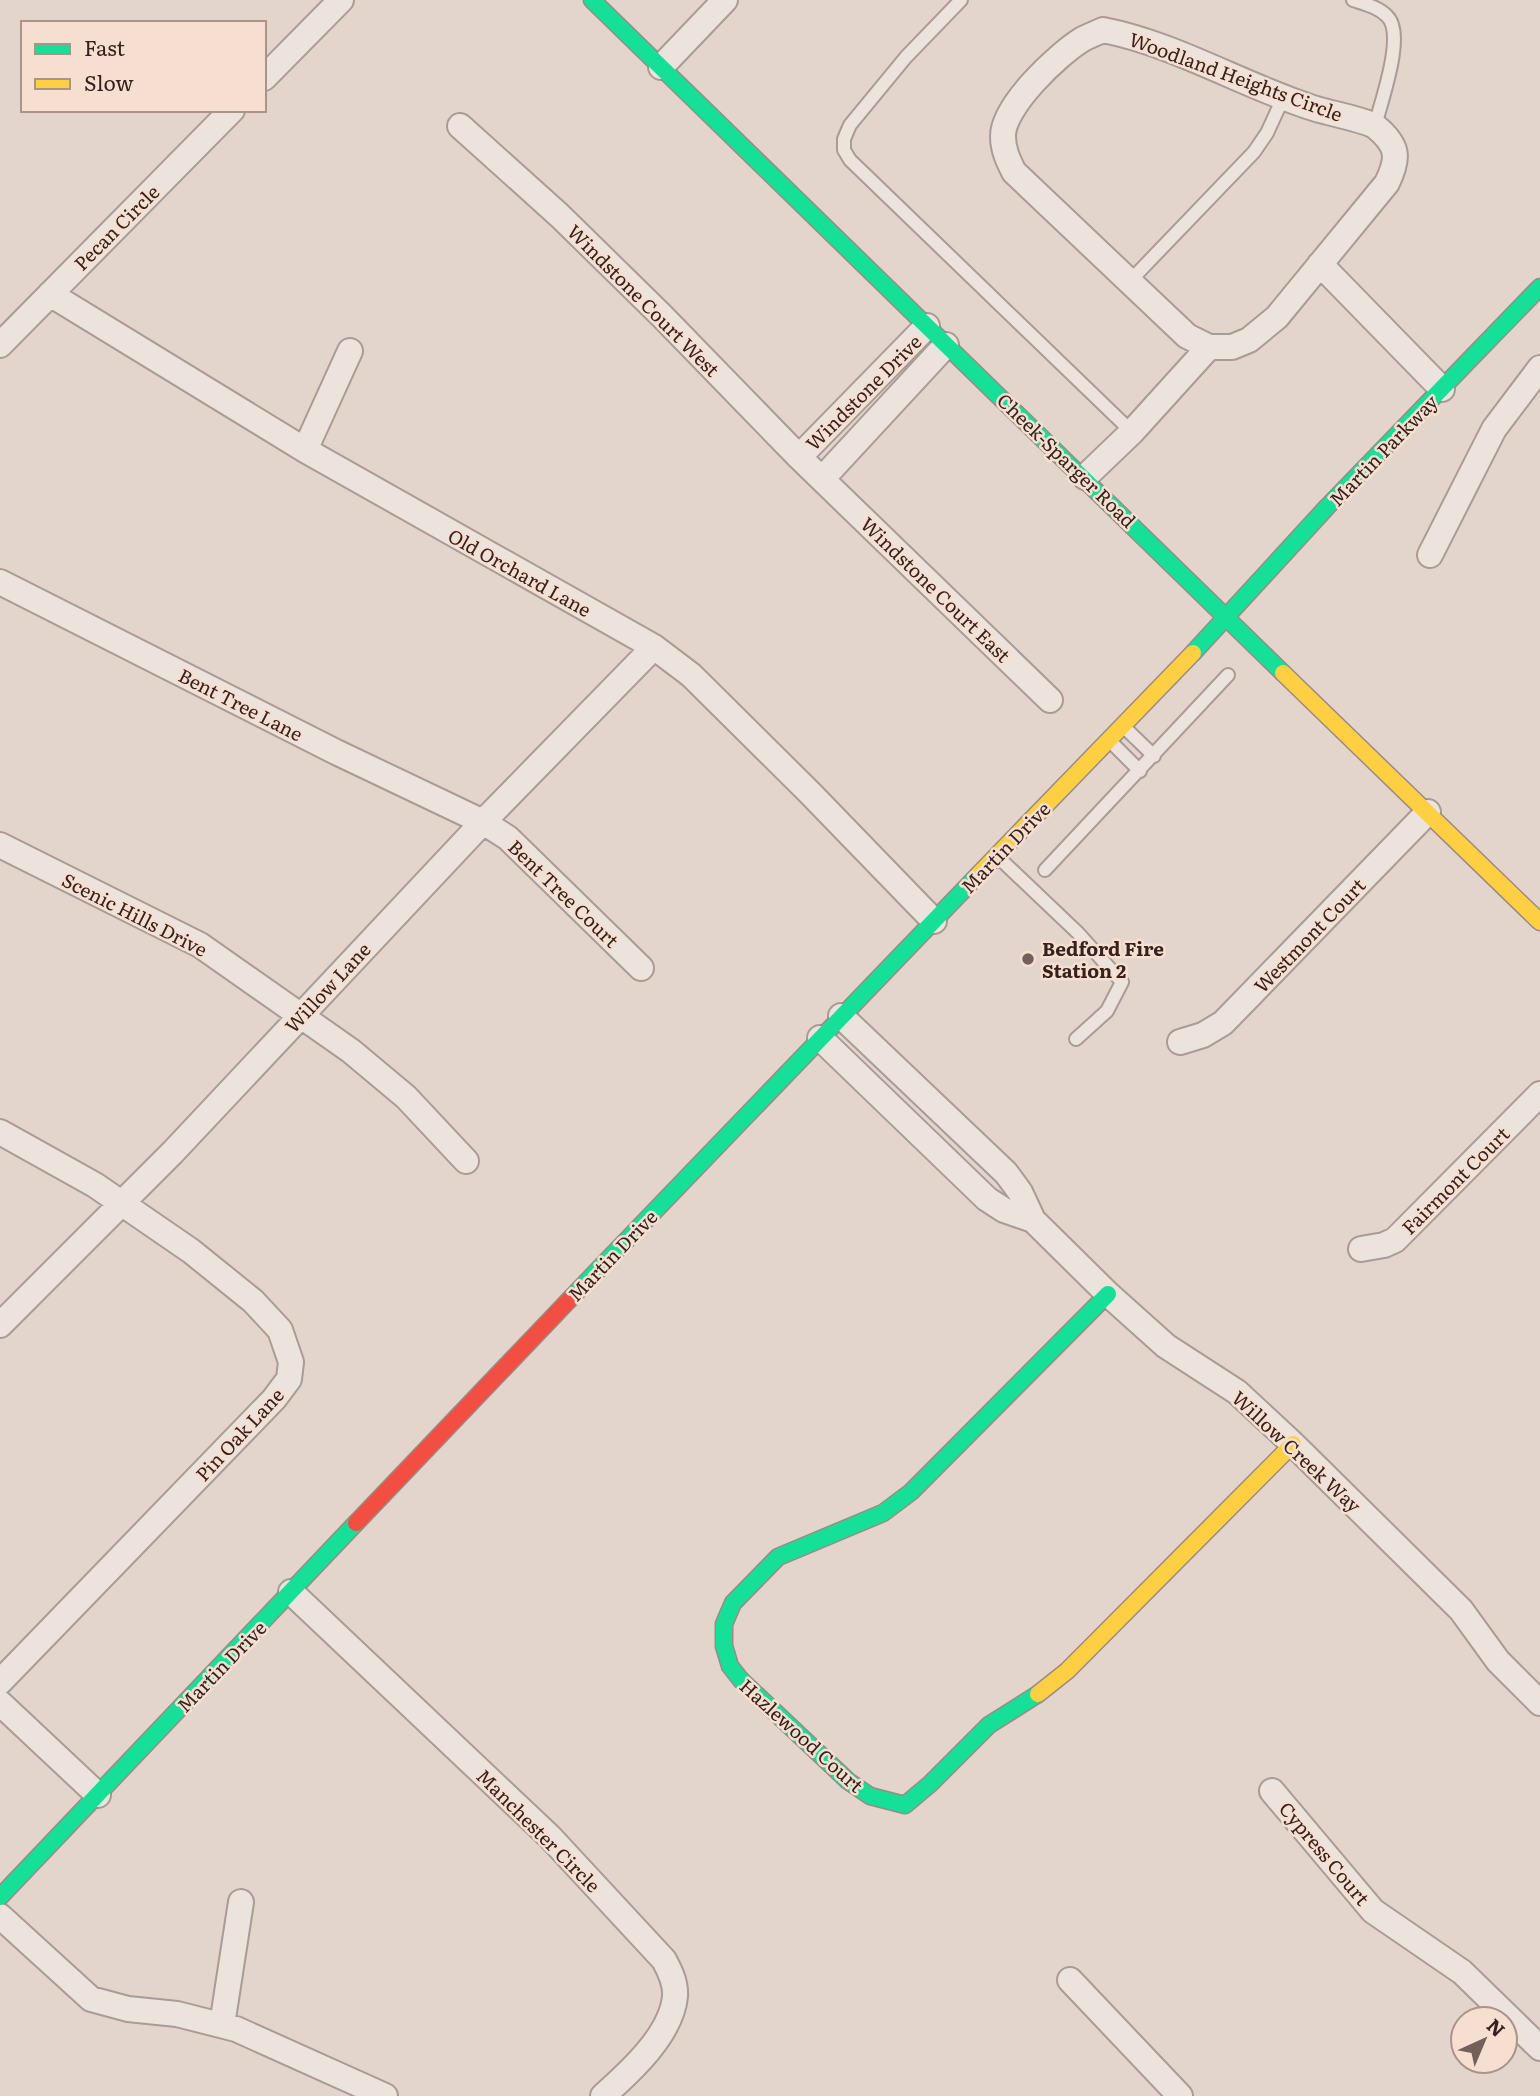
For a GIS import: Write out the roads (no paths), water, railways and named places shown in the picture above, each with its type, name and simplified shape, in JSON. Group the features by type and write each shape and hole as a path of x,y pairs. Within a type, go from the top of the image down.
{"street":[{"path":"266,76 341,0"},
{"name":"Cheek-Sparger Road","path":"592,0 1540,922"},
{"path":"661,67 724,0"},
{"name":"Woodland Heights Circle","path":"1209,347 1187,336 1014,172 1005,153 1003,134 1009,114 1019,97 1066,51 1084,38 1103,30 1137,39 1308,106 1375,126"},
{"name":"Pecan Circle","path":"0,345 230,112"},
{"name":"Windstone Court West","path":"460,126 560,216 822,479"},
{"path":"1085,477 1132,432 1209,347 1232,347 1249,340 1277,317 1321,264 1387,183 1396,165 1396,154 1391,144 1375,126"},
{"path":"1321,264 1442,389"},
{"name":"Martin Parkway","path":"1228,617 1327,507 1540,286"},
{"name":"Old Orchard Lane","path":"50,295 305,450 654,647 691,675 934,921"},
{"name":"Windstone Drive","path":"799,457 927,326"},
{"name":"Windstone Drive","path":"822,479 946,345"},
{"path":"305,450 350,351"},
{"path":"1430,555 1494,429 1540,368"},
{"name":"Windstone Court East","path":"822,479 1050,699"},
{"name":"Bent Tree Lane","path":"0,582 336,752 483,822"},
{"name":"Martin Drive","path":"0,1897 841,1016 1228,617"},
{"name":"Willow Lane","path":"0,1325 182,1142 483,822 654,647"},
{"name":"Westmont Court","path":"1180,1042 1203,1035 1223,1023 1428,812"},
{"name":"Bent Tree Court","path":"483,822 508,838 641,968"},
{"name":"Scenic Hills Drive","path":"0,845 200,944 351,1051 406,1097 466,1161"},
{"name":"Willow Creek Way","path":"841,1016 1006,1173 1020,1192 1033,1220 1108,1294 1166,1346 1237,1392 1293,1444 1461,1610 1498,1661 1540,1703"},
{"name":"Willow Creek Way","path":"820,1038 987,1199 1004,1210 1033,1220"},
{"name":"Fairmont Court","path":"1361,1249 1395,1240 1540,1094"},
{"name":"Pin Oak Lane","path":"0,1132 95,1185 191,1251 253,1301 280,1329 290,1362 289,1379 274,1399 0,1682"},
{"name":"Hazlewood Court","path":"1108,1294 911,1492 883,1513 778,1557 733,1603 724,1624 724,1646 730,1666 741,1681 848,1781 870,1796 905,1805 989,1725 1044,1690 1067,1671 1293,1444"},
{"name":"Manchester Circle","path":"291,1592 550,1837 664,1960 673,1978 675,1996 670,2018 663,2032 622,2079 603,2096"},
{"path":"0,1703 97,1795"},
{"name":"Cypress Court","path":"1272,1791 1373,1911 1462,1972 1540,2048"},
{"path":"222,2025 240,1902"},
{"path":"0,1916 91,1999 128,2010 177,2014 236,2029 385,2096"},
{"path":"1070,1980 1180,2096"}],"lane":[{"path":"961,0 906,57 850,125 844,139 844,150 860,170 1132,432"},
{"path":"1353,0 1378,8 1389,17 1395,27 1396,44 1375,126"},
{"path":"1130,281 1254,152 1267,133 1284,96"},
{"path":"1045,870 1228,675"},
{"path":"1123,726 1154,756"},
{"path":"1109,740 1140,771"},
{"path":"996,856 1077,933 1122,982 1108,1011 1076,1039"}],"place":[{"name":"Bedford Fire Station 2","path":"1028,959"}]}
